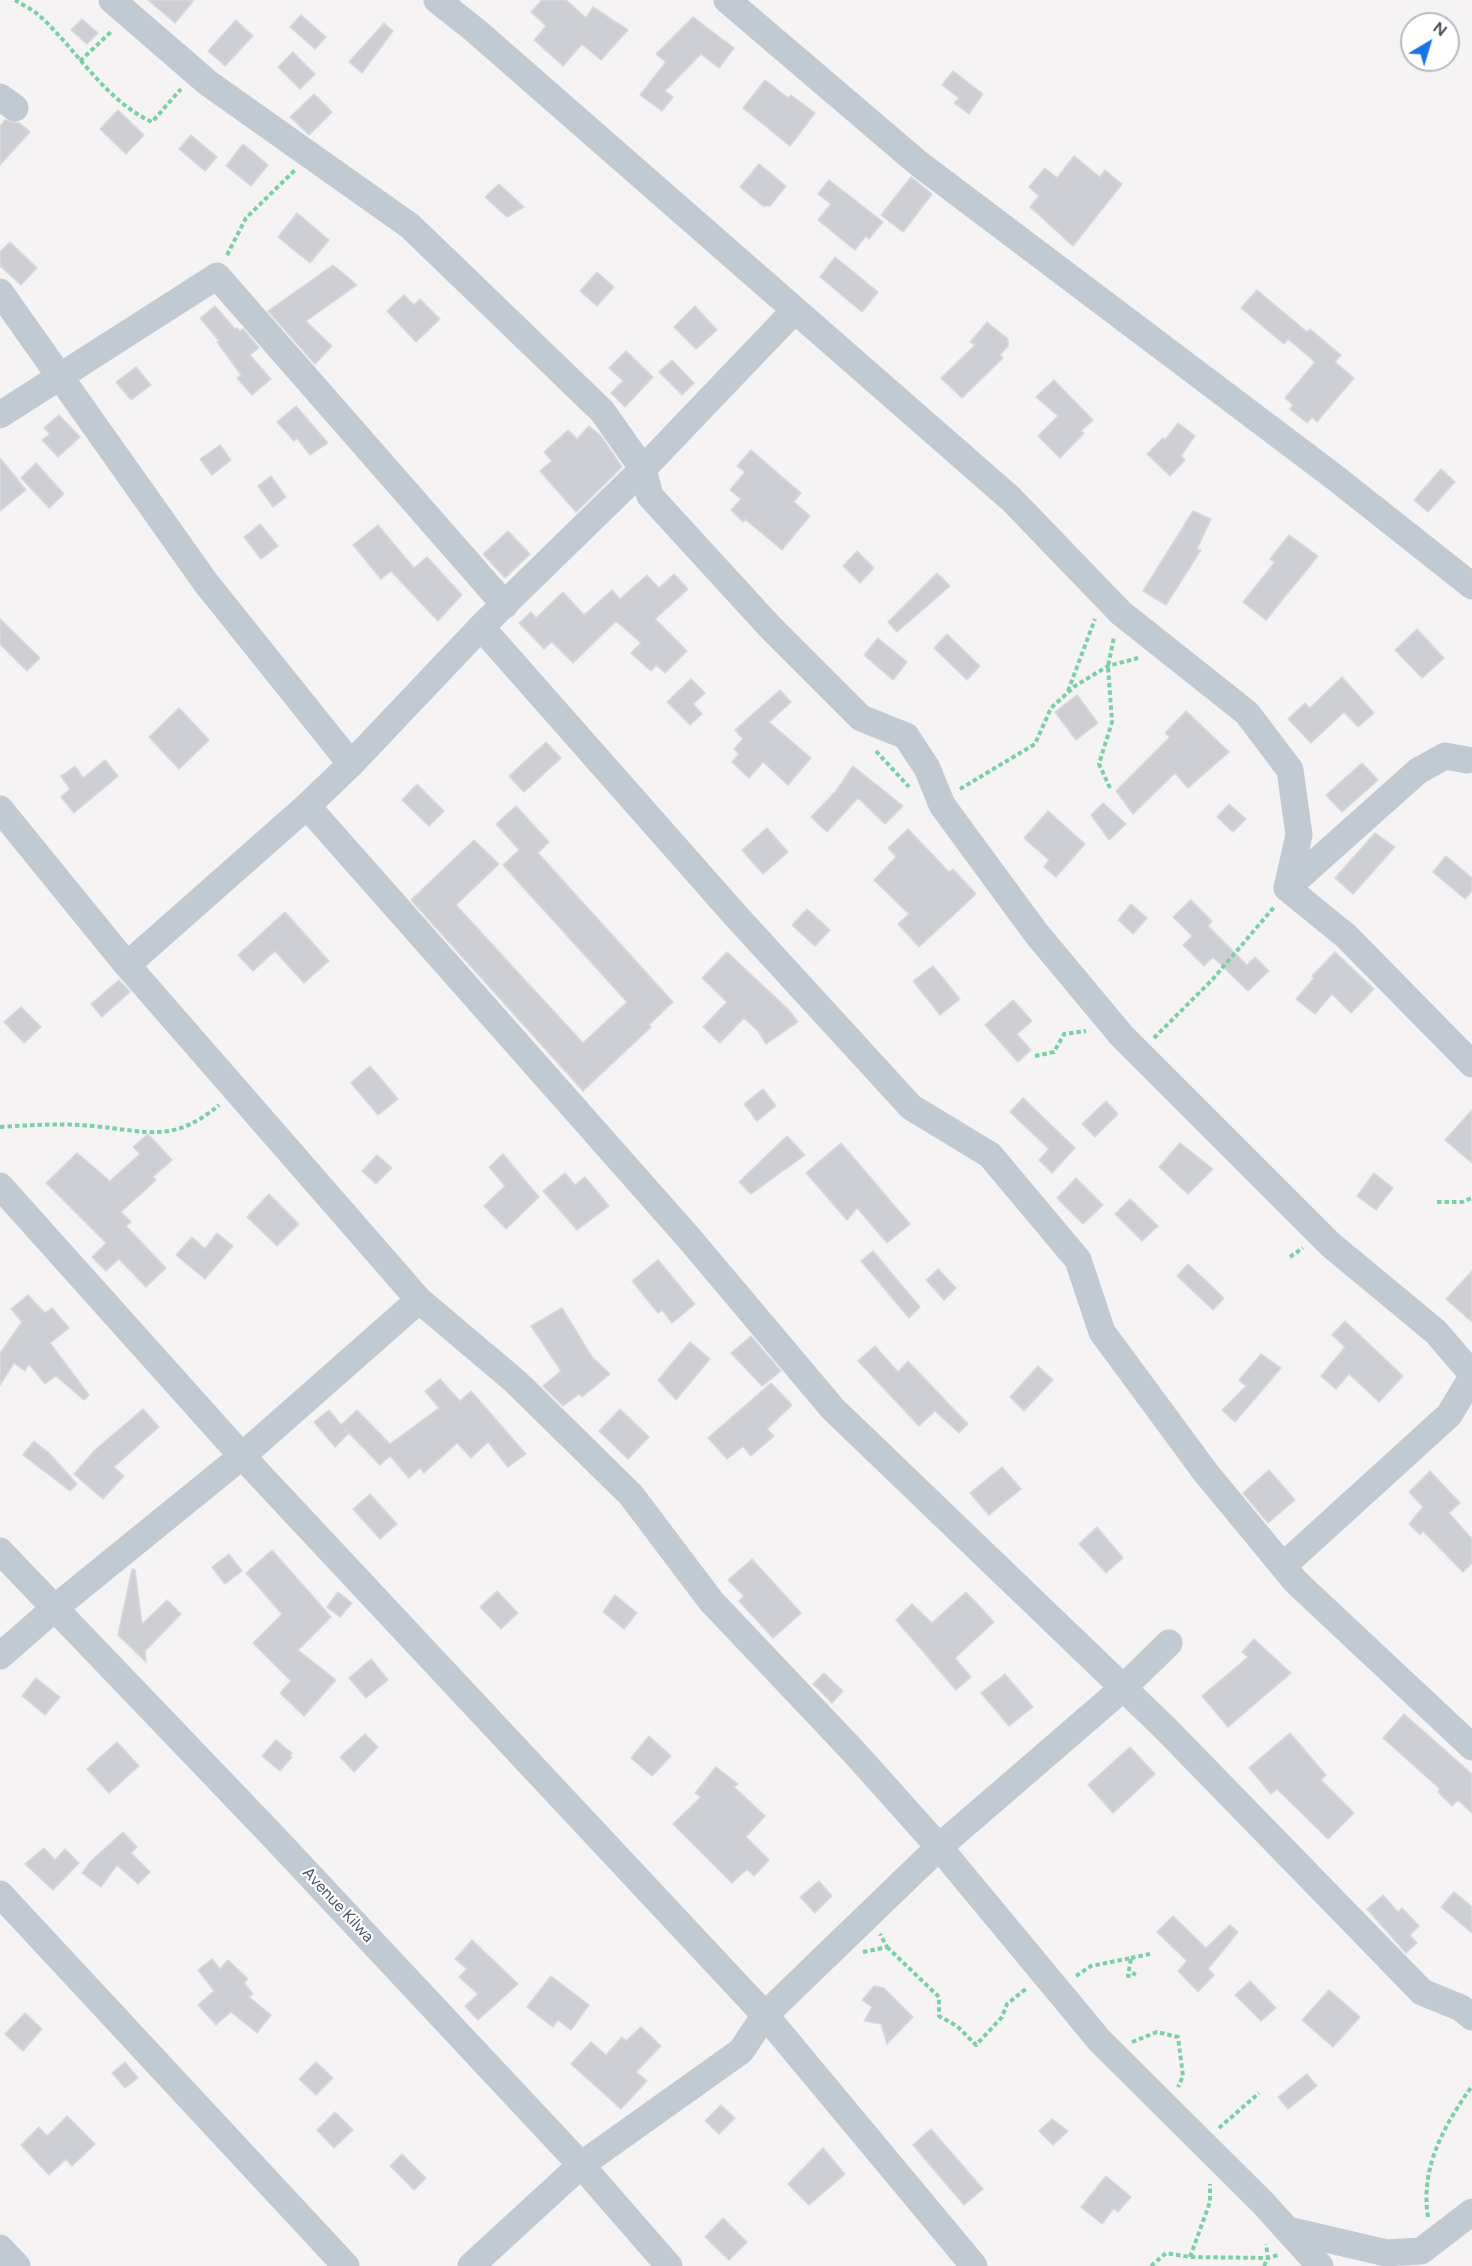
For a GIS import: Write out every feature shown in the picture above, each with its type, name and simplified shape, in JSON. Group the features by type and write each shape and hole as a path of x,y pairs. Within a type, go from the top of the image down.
{"street":[{"path":"437,0 476,31 1011,499 1120,613 1247,713 1290,770 1299,836 1287,888"},
{"path":"727,0 918,163 1334,476 1472,586"},
{"path":"120,6 196,72 410,226 602,411 643,469 650,496 779,635 861,718 906,736 927,768 942,805 1035,933 1121,1035 1331,1245 1436,1332 1472,1376 1449,1415 1283,1566"},
{"path":"0,415 60,374 217,276 504,605"},
{"path":"0,292 206,583 351,764"},
{"path":"127,965 307,806 351,764 481,627 643,469 794,311"},
{"path":"481,627 736,916 911,1107 990,1155 1078,1260 1101,1332 1206,1473 1296,1582 1472,1747"},
{"path":"1287,888 1418,771 1445,756 1470,761"},
{"path":"307,806 688,1237 832,1409 1165,1728 1422,1992 1461,2008 1472,2017"},
{"path":"0,809 127,965 419,1300 516,1382 631,1495 711,1601 854,1752 939,1846 1100,2041 1304,2248 1386,2253 1421,2251 1472,2212"},
{"path":"1287,888 1346,936 1472,1064"},
{"path":"0,1186 242,1456 765,2015 974,2266"},
{"path":"0,1656 56,1607 242,1456 419,1300"},
{"name":"Avenue Kilwa","path":"0,1551 56,1607 582,2165 669,2266"},
{"path":"471,2266 582,2165 741,2051 765,2015 939,1846 1122,1689 1169,1643"},
{"path":"0,1894 346,2266"},
{"path":"0,2248 17,2266"}],"path":[{"path":"15,0 40,16 80,61 131,112 152,122 196,72"},
{"path":"80,61 120,6"},
{"path":"217,276 246,218 310,155"},
{"path":"1108,600 1115,640 1108,666 1112,722 1099,764 1110,788"},
{"path":"1066,694 1095,618 1108,600"},
{"path":"942,805 968,783 1035,744 1051,708 1066,694 1108,666 1139,657 1172,654"},
{"path":"1035,1056 1054,1052 1064,1034 1083,1031 1151,1041 1212,980 1268,916 1287,888"},
{"path":"0,1126 93,1126 134,1133 173,1132 202,1120 236,1090"},
{"path":"1437,1202 1462,1203 1472,1198"},
{"path":"887,1947 939,1997 939,2016 957,2026 975,2045 1002,2017 1013,1998 1045,1975 1060,1981 1070,1979 1091,1966 1149,1954"},
{"path":"1131,1958 1128,1976 1133,1976 1136,1972"},
{"path":"1127,2045 1157,2032 1165,2032 1178,2037 1183,2076 1170,2112"},
{"path":"1432,2244 1425,2196 1434,2149 1472,2086"},
{"path":"1151,2266 1166,2253 1190,2257 1268,2258 1304,2248"},
{"path":"1264,2266 1268,2258"}],"building":[{"path":"148,0 194,0 175,23"},
{"path":"542,0 566,0 586,18 593,7 628,30 601,60 582,44 563,66 534,40 546,26 531,12"},
{"path":"301,15 326,37 315,49 290,27"},
{"path":"693,17 734,48 719,68 701,54 665,91 673,97 662,111 640,95 666,62 656,54"},
{"path":"82,19 98,33 87,44 71,30"},
{"path":"236,20 253,36 225,66 208,51"},
{"path":"384,23 393,31 362,73 349,62"},
{"path":"293,52 315,74 300,89 278,67"},
{"path":"953,71 983,94 969,114 954,103 959,98 942,85"},
{"path":"765,80 788,98 791,95 815,113 790,146 743,108"},
{"path":"314,94 332,112 309,135 290,117"},
{"path":"118,110 144,135 126,154 100,129"},
{"path":"5,120 20,123 30,132 0,165 0,126"},
{"path":"191,135 217,157 205,171 179,149"},
{"path":"243,144 268,165 251,186 226,166"},
{"path":"1074,156 1100,177 1105,170 1122,184 1073,246 1030,207 1039,196 1029,187 1045,168 1057,178"},
{"path":"759,164 786,186 770,206 763,206 740,187"},
{"path":"911,177 932,194 903,232 881,215"},
{"path":"829,180 883,222 869,239 866,236 855,250 818,220 831,204 818,194"},
{"path":"499,184 524,207 507,217 485,197"},
{"path":"297,213 329,240 310,263 278,237"},
{"path":"10,242 37,268 21,285 0,266 0,252"},
{"path":"835,257 878,292 862,312 820,277"},
{"path":"333,265 357,285 306,321 332,346 315,364 268,311"},
{"path":"597,272 614,287 597,306 580,291"},
{"path":"1257,290 1307,332 1310,329 1341,355 1335,362 1354,378 1317,422 1312,417 1307,423 1290,409 1293,405 1285,398 1315,362 1288,339 1284,344 1241,308"},
{"path":"404,295 414,305 420,299 440,319 416,342 387,311"},
{"path":"215,306 235,329 240,331 243,329 259,348 250,355 271,379 252,395 237,378 241,375 217,342 219,341 200,318"},
{"path":"695,306 717,330 696,349 674,327"},
{"path":"987,322 1008,339 1008,346 1000,355 1003,358 962,398 941,378 975,345 970,342"},
{"path":"626,351 653,377 625,407 611,393 623,381 609,368"},
{"path":"672,360 694,383 682,395 659,372"},
{"path":"136,367 151,385 131,400 116,382"},
{"path":"1054,380 1093,420 1081,431 1084,433 1060,458 1038,436 1058,416 1036,397"},
{"path":"296,406 328,443 310,455 297,438 294,441 277,422"},
{"path":"59,415 80,437 58,457 42,440 50,434 44,428"},
{"path":"1178,423 1195,436 1181,456 1185,460 1170,476 1147,454 1163,438 1165,440"},
{"path":"589,426 601,436 622,467 576,512 540,471 552,461 544,452 568,430 577,439"},
{"path":"220,445 231,460 212,475 200,459"},
{"path":"751,450 801,493 794,502 810,516 782,550 745,519 743,522 731,510 741,499 730,490 745,472 737,466"},
{"path":"0,458 26,490 0,511"},
{"path":"36,463 64,494 49,508 21,478"},
{"path":"1441,469 1455,482 1428,512 1414,500"},
{"path":"271,476 286,497 273,507 258,486"},
{"path":"1193,511 1211,519 1197,549 1201,550 1166,605 1143,591"},
{"path":"260,524 278,546 261,559 244,537"},
{"path":"378,525 414,568 427,557 462,595 438,621 391,571 381,579 353,545"},
{"path":"508,531 530,554 505,578 483,554"},
{"path":"1289,535 1318,556 1266,620 1243,602 1275,562 1270,559"},
{"path":"857,551 874,568 860,583 843,566"},
{"path":"937,573 950,586 897,632 888,622"},
{"path":"674,574 688,589 655,619 687,651 665,673 656,665 651,671 631,653 641,643 616,621 573,663 552,642 544,649 519,623 531,612 536,618 563,592 584,615 612,590 620,599 647,575 659,588"},
{"path":"0,619 40,658 27,671 0,644"},
{"path":"1417,629 1444,658 1422,678 1395,650"},
{"path":"947,634 980,666 967,680 934,648"},
{"path":"878,638 907,662 893,680 864,655"},
{"path":"1342,677 1374,713 1358,727 1344,712 1311,743 1288,719 1305,703 1310,708"},
{"path":"691,679 705,693 693,704 702,714 690,725 667,702"},
{"path":"780,690 791,702 769,722 811,758 788,785 763,762 749,778 732,762 739,754 734,749 743,739 735,730"},
{"path":"1077,695 1098,723 1076,740 1055,712"},
{"path":"179,708 209,740 179,769 149,737"},
{"path":"1186,711 1229,752 1188,788 1175,773 1133,814 1116,791 1170,737 1165,733"},
{"path":"546,742 561,758 524,792 509,776"},
{"path":"105,760 118,776 74,813 61,797 70,789 61,776 75,766 83,778"},
{"path":"1362,763 1378,780 1342,812 1326,795"},
{"path":"853,766 903,806 885,824 858,798 827,832 811,817 836,791"},
{"path":"417,784 444,811 429,826 402,800"},
{"path":"1103,803 1126,824 1109,840 1091,815"},
{"path":"1229,804 1246,819 1233,832 1217,817"},
{"path":"516,806 549,842 538,853 673,1002 649,1025 651,1027 583,1091 411,900 474,840 499,864 456,905 583,1043 627,1002 503,865 519,850 496,824"},
{"path":"1048,811 1085,844 1056,877 1044,867 1049,860 1024,838"},
{"path":"767,828 788,852 763,874 742,850"},
{"path":"908,829 949,872 953,869 976,894 919,947 898,924 909,914 874,880 896,857 888,848"},
{"path":"1375,833 1395,847 1353,894 1335,878"},
{"path":"1446,856 1472,878 1472,891 1465,899 1433,872"},
{"path":"1191,900 1212,921 1208,926 1247,965 1255,957 1269,971 1248,991 1213,957 1204,966 1183,945 1192,936 1173,917"},
{"path":"1131,904 1147,918 1133,934 1118,920"},
{"path":"807,909 830,930 815,946 792,925"},
{"path":"285,912 329,961 304,983 275,951 253,971 238,955"},
{"path":"727,952 789,1010 798,1022 766,1044 758,1031 744,1018 720,1043 703,1027 727,1002 702,978"},
{"path":"1335,952 1374,989 1351,1013 1332,994 1315,1014 1296,999 1314,978 1312,976"},
{"path":"933,966 960,999 940,1015 913,981"},
{"path":"119,980 130,992 102,1017 91,1004"},
{"path":"1013,1000 1032,1021 1017,1034 1031,1050 1018,1062 985,1025"},
{"path":"21,1007 41,1027 24,1043 4,1022"},
{"path":"370,1066 398,1099 378,1115 351,1083"},
{"path":"763,1089 776,1106 757,1121 744,1104"},
{"path":"1023,1098 1075,1148 1052,1173 1039,1160 1049,1149 1010,1112"},
{"path":"1106,1101 1118,1114 1095,1137 1082,1124"},
{"path":"1472,1110 1472,1163 1445,1140"},
{"path":"148,1134 172,1160 153,1177 156,1180 121,1212 131,1222 126,1226 166,1268 146,1287 119,1259 106,1271 92,1257 106,1243 46,1183 77,1153 110,1181 140,1154 133,1147"},
{"path":"787,1136 805,1155 751,1194 739,1182"},
{"path":"841,1143 910,1224 887,1243 857,1208 847,1220 806,1173"},
{"path":"1180,1143 1213,1169 1188,1194 1159,1167"},
{"path":"503,1154 539,1197 506,1229 484,1206 505,1186 489,1167"},
{"path":"377,1155 392,1168 376,1184 362,1171"},
{"path":"565,1173 575,1185 585,1177 609,1206 577,1230 543,1191"},
{"path":"1374,1173 1393,1188 1376,1210 1357,1196"},
{"path":"1076,1178 1103,1205 1083,1224 1057,1198"},
{"path":"269,1194 299,1224 277,1246 247,1217"},
{"path":"1130,1199 1158,1226 1142,1241 1115,1214"},
{"path":"217,1233 233,1246 205,1279 176,1255 192,1237 205,1249"},
{"path":"873,1251 920,1307 909,1318 861,1261"},
{"path":"658,1260 695,1304 672,1323 662,1310 658,1313 632,1281"},
{"path":"1188,1264 1224,1298 1213,1310 1177,1276"},
{"path":"938,1269 956,1288 944,1300 926,1280"},
{"path":"1472,1271 1472,1322 1446,1299"},
{"path":"28,1295 45,1313 52,1308 69,1328 50,1343 89,1395 84,1400 56,1376 45,1384 29,1364 25,1371 14,1363 0,1385 0,1353 22,1322 11,1309"},
{"path":"562,1308 592,1357 610,1374 582,1397 579,1394 563,1406 543,1386 561,1371 531,1326"},
{"path":"1345,1321 1403,1376 1379,1402 1349,1374 1336,1389 1321,1376 1345,1347 1332,1335"},
{"path":"751,1336 781,1371 762,1386 731,1353"},
{"path":"690,1342 710,1359 676,1400 658,1380"},
{"path":"875,1346 898,1372 908,1361 968,1424 959,1433 935,1411 919,1426 858,1361"},
{"path":"1261,1354 1281,1368 1235,1422 1222,1410 1246,1386 1239,1380"},
{"path":"1038,1366 1053,1380 1024,1411 1010,1397"},
{"path":"440,1379 460,1401 471,1391 526,1454 508,1467 488,1442 471,1458 457,1443 424,1473 420,1468 409,1478 390,1456 380,1465 349,1433 335,1447 314,1422 329,1410 341,1425 357,1410 390,1444 439,1408 425,1391"},
{"path":"771,1383 792,1405 767,1429 774,1436 751,1456 743,1446 727,1459 708,1438"},
{"path":"143,1409 159,1427 114,1467 124,1476 103,1499 74,1474 95,1450"},
{"path":"620,1409 649,1437 628,1459 599,1431"},
{"path":"34,1441 50,1454 77,1484 70,1491 23,1455"},
{"path":"1002,1467 1021,1489 989,1515 970,1493"},
{"path":"1269,1470 1295,1500 1268,1523 1243,1493"},
{"path":"1430,1471 1460,1503 1449,1513 1472,1539 1472,1563 1463,1572 1423,1531 1420,1535 1409,1524 1423,1507 1409,1492"},
{"path":"370,1494 397,1524 380,1539 353,1509"},
{"path":"1097,1527 1123,1558 1106,1573 1079,1544"},
{"path":"272,1550 331,1617 298,1650 336,1680 304,1716 280,1693 291,1681 253,1643 282,1614 246,1573"},
{"path":"229,1554 242,1571 225,1584 212,1567"},
{"path":"752,1559 801,1613 773,1638 739,1601 744,1596 728,1580"},
{"path":"132,1569 135,1570 142,1624 167,1600 181,1614 145,1651 146,1662 118,1635"},
{"path":"497,1591 518,1613 501,1629 480,1607"},
{"path":"338,1592 352,1603 340,1617 327,1607"},
{"path":"966,1592 994,1622 955,1658 971,1677 956,1690 896,1620 912,1604 932,1623"},
{"path":"615,1595 637,1613 624,1629 603,1612"},
{"path":"1254,1639 1291,1673 1228,1727 1202,1696 1248,1657 1242,1652"},
{"path":"371,1659 388,1680 366,1698 349,1678"},
{"path":"824,1673 843,1691 832,1703 813,1684"},
{"path":"1005,1674 1033,1707 1009,1726 981,1693"},
{"path":"36,1678 60,1697 45,1715 22,1696"},
{"path":"1404,1714 1472,1774 1472,1813 1458,1800 1452,1806 1438,1792 1440,1789 1383,1738"},
{"path":"1290,1733 1326,1775 1321,1780 1354,1813 1328,1839 1277,1789 1271,1794 1249,1768"},
{"path":"365,1734 378,1747 354,1772 340,1757"},
{"path":"649,1736 671,1756 652,1776 631,1758"},
{"path":"276,1740 292,1753 290,1756 292,1757 280,1771 262,1756"},
{"path":"117,1742 139,1766 109,1793 87,1769"},
{"path":"1130,1747 1155,1774 1113,1813 1088,1785"},
{"path":"716,1767 738,1784 734,1787 765,1816 746,1837 769,1860 754,1876 747,1869 732,1883 673,1824 701,1797 695,1793"},
{"path":"123,1832 137,1847 131,1853 150,1872 138,1884 117,1865 101,1887 82,1873 91,1861"},
{"path":"44,1848 55,1860 65,1849 79,1863 53,1890 25,1864"},
{"path":"819,1881 832,1896 815,1913 800,1897"},
{"path":"1454,1892 1472,1907 1472,1933 1441,1907"},
{"path":"1383,1895 1398,1912 1402,1908 1419,1926 1410,1935 1417,1943 1406,1953 1367,1909"},
{"path":"1173,1916 1206,1948 1230,1925 1238,1932 1208,1969 1214,1975 1198,1992 1178,1971 1187,1961 1157,1932"},
{"path":"472,1940 518,1984 478,2020 465,2006 478,1994 459,1977 467,1969 455,1959"},
{"path":"212,1959 220,1969 228,1960 248,1979 244,1983 253,1994 249,1997 271,2015 257,2033 231,2012 216,2025 198,2005 214,1991 198,1970"},
{"path":"551,1976 589,2005 571,2030 558,2020 553,2027 527,2007"},
{"path":"1250,1981 1276,2008 1261,2021 1235,1995"},
{"path":"874,1986 884,1988 913,2017 887,2044 881,2024 864,2021 872,2007 862,2000"},
{"path":"1329,1990 1360,2017 1333,2047 1302,2020"},
{"path":"25,2013 42,2029 23,2051 5,2034"},
{"path":"641,2027 661,2046 636,2072 647,2081 621,2109 571,2064 591,2042 606,2055 622,2037 626,2041"},
{"path":"125,2062 138,2078 125,2088 112,2073"},
{"path":"316,2062 333,2078 316,2095 299,2079"},
{"path":"1307,2074 1317,2086 1288,2109 1278,2097"},
{"path":"721,2105 735,2118 719,2134 705,2121"},
{"path":"335,2112 353,2130 334,2148 317,2130"},
{"path":"67,2116 95,2144 72,2166 66,2159 49,2175 21,2145 39,2127 47,2136"},
{"path":"1052,2119 1068,2131 1053,2145 1039,2131"},
{"path":"931,2129 983,2189 964,2205 913,2145"},
{"path":"823,2148 845,2174 809,2205 788,2184"},
{"path":"402,2154 426,2178 414,2190 390,2166"},
{"path":"1106,2176 1131,2197 1118,2212 1114,2208 1102,2224 1081,2207"},
{"path":"723,2218 747,2242 729,2260 705,2237"}]}
